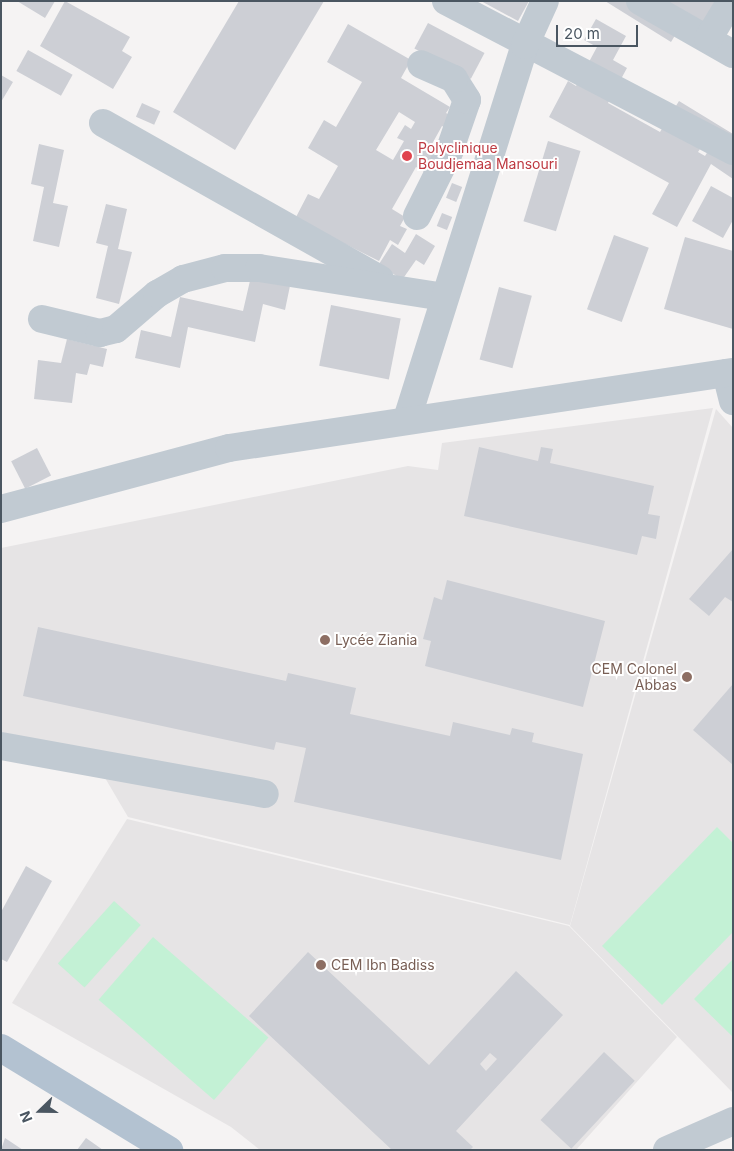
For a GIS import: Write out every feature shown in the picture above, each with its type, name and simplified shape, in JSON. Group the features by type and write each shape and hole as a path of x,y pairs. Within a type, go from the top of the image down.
{"main road":[{"path":"1,1048 169,1150"}],"street":[{"path":"446,1 525,46 733,151"},
{"path":"407,419 525,46 545,1"},
{"path":"640,1 733,54"},
{"path":"708,39 732,1"},
{"path":"417,216 449,152 466,109 464,92 454,79 421,64"},
{"path":"103,123 392,286"},
{"path":"449,152 485,172"},
{"path":"42,319 100,333 116,329 157,294 182,279 225,268 258,268 392,286 445,297"},
{"path":"1,509 229,448 407,419 729,373 733,401"},
{"path":"1,746 265,794"},
{"path":"667,1150 733,1121"}],"shaded area":[{"name":"Lycée Ziania","path":"713,408 570,925 128,817 91,754 1,732 1,548 408,466 438,470 442,443"},
{"name":"CEM Colonel Abbas","path":"716,409 733,428 733,1093 570,926"},
{"name":"CEM Ibn Badiss","path":"127,819 569,926 677,1037 576,1150 260,1150 231,1127 12,1003"}],"green space":[{"path":"717,827 733,843 733,932 662,1005 602,946"},
{"path":"114,901 141,925 85,988 58,963"},
{"path":"153,937 268,1037 214,1100 99,1000"},
{"path":"733,959 733,1037 694,999"}],"building":[{"path":"17,1 55,1 45,18"},
{"path":"65,1 130,37 122,51 132,57 113,89 40,46"},
{"path":"239,1 324,1 235,150 173,112"},
{"path":"481,1 529,1 518,21"},
{"path":"605,1 645,1 682,24 671,42"},
{"path":"661,1 716,1 702,25"},
{"path":"596,19 626,36 613,60 627,68 608,103 660,132 679,101 733,134 733,149 709,135 698,152 705,156 715,140 733,151 733,179 711,164 677,227 652,214 669,183 549,117 568,81 576,86 597,47 584,40"},
{"path":"428,23 485,53 471,79 414,49"},
{"path":"348,24 411,60 401,78 450,107 446,113 457,119 451,131 442,126 432,144 439,149 426,173 416,167 392,209 405,217 400,226 407,229 398,245 390,240 379,261 295,219 308,194 319,199 338,166 308,148 324,120 336,127 362,82 327,62","holes":["399,112 415,122 411,129 405,125 397,138 404,141 393,160 376,150"]},
{"path":"28,50 73,75 61,96 16,71"},
{"path":"1,75 13,82 1,102"},
{"path":"142,103 160,111 154,125 136,117"},
{"path":"548,141 581,151 556,231 523,221"},
{"path":"39,144 64,150 53,203 68,206 59,247 33,241 44,187 31,184"},
{"path":"452,183 462,187 456,202 446,198"},
{"path":"711,186 733,198 733,220 723,238 692,221"},
{"path":"106,204 127,209 118,249 132,252 119,304 96,298 108,246 96,243"},
{"path":"442,213 452,217 447,230 437,226"},
{"path":"416,234 435,246 424,265 416,260 402,280 379,264 392,244 405,253"},
{"path":"614,235 649,248 622,322 587,309"},
{"path":"685,237 733,251 733,329 664,309"},
{"path":"252,272 291,281 285,310 263,304 255,342 188,327 180,368 135,358 141,330 171,337 180,297 243,311"},
{"path":"499,287 532,296 512,368 480,359"},
{"path":"331,305 401,319 389,379 319,366"},
{"path":"67,339 107,349 103,367 90,364 87,375 76,373 72,403 34,399 38,360 61,363"},
{"path":"479,447 538,461 541,447 553,449 550,463 654,486 648,514 660,516 656,539 642,536 637,555 464,516"},
{"path":"37,448 51,476 25,489 11,461"},
{"path":"733,549 733,602 725,597 709,616 689,599"},
{"path":"447,580 605,621 583,707 425,666 431,641 423,639 434,597 442,600"},
{"path":"38,627 286,681 288,673 356,688 350,714 450,736 453,722 510,735 512,728 534,733 532,742 583,754 561,860 294,802 306,748 276,742 274,750 23,696"},
{"path":"733,684 733,765 693,730"},
{"path":"26,866 52,881 7,962 1,959 1,912"},
{"path":"308,952 429,1065 516,971 563,1015 456,1131 473,1147 470,1150 392,1150 249,1016","holes":["490,1053 497,1059 486,1071 480,1064"]},
{"path":"604,1052 635,1081 571,1149 541,1120"},
{"path":"5,1138 23,1150 1,1150"},
{"path":"86,1138 103,1150 77,1150"}],"place":[{"name":"Polyclinique Boudjemaa Mansouri","path":"407,156"},
{"name":"Lycée Ziania","path":"325,640"},
{"name":"CEM Colonel Abbas","path":"687,677"},
{"name":"CEM Ibn Badiss","path":"321,965"}]}
